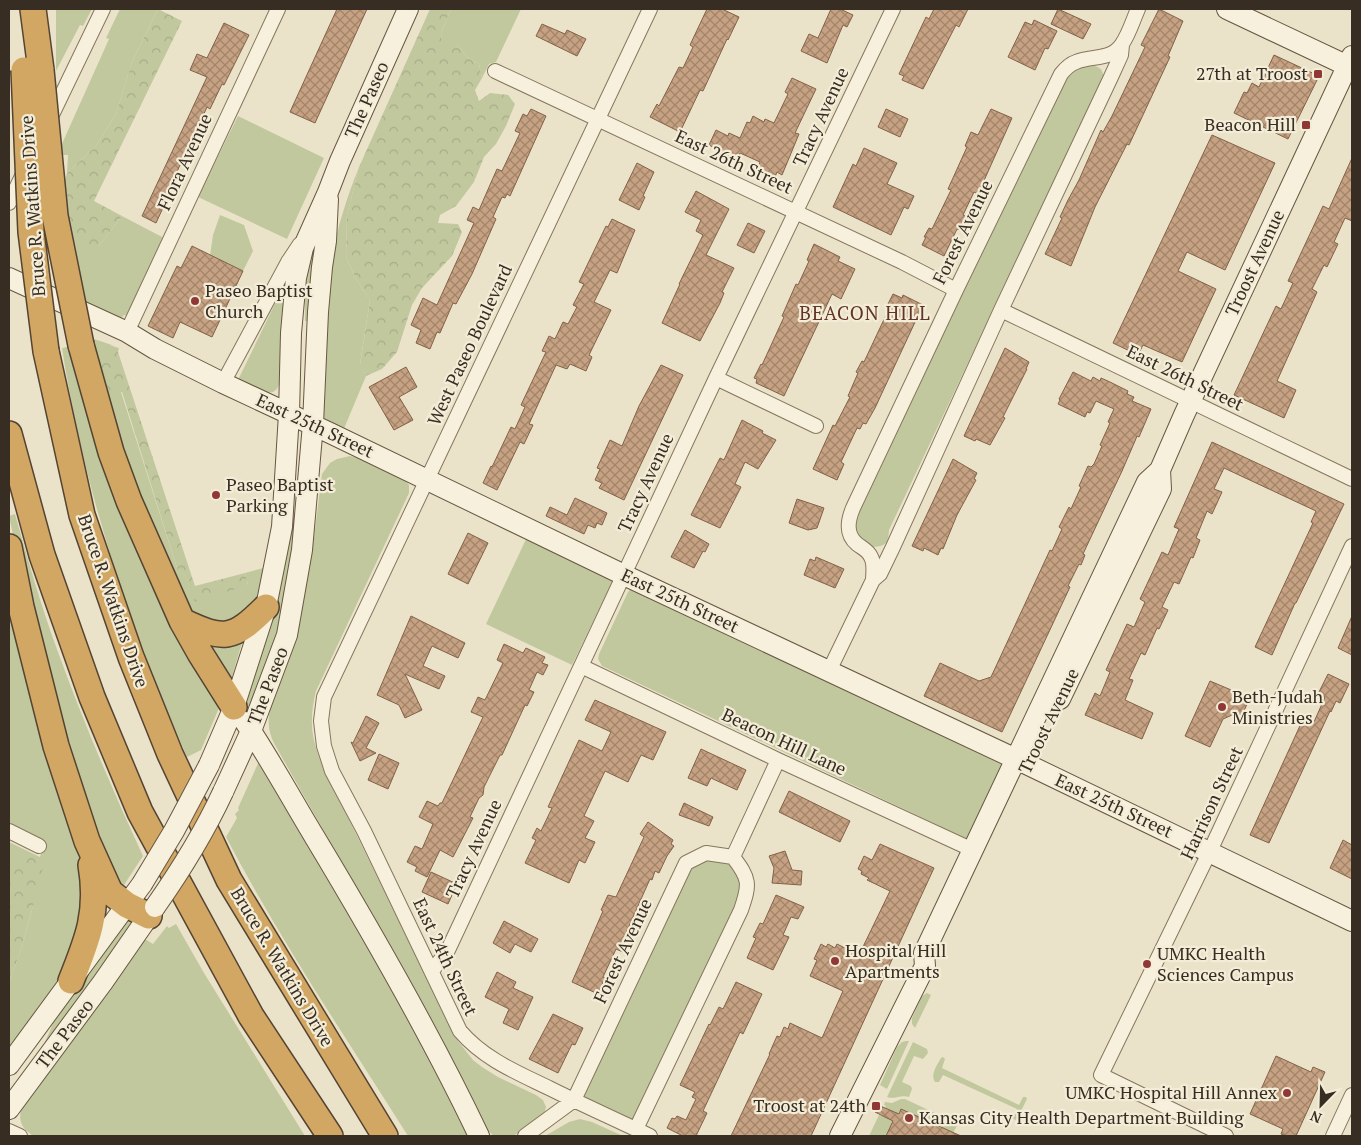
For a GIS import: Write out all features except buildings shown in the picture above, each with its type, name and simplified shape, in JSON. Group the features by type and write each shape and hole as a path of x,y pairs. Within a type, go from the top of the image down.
{"highway":[{"name":"Bruce R. Watkins Drive","path":"28,9 32,70 31,232 46,351 82,514 131,657 170,754 229,880 385,1136"},
{"path":"33,9 32,70 55,216 81,345 111,452 129,502 182,622 234,707"},
{"path":"9,434 42,555 92,696 140,812 251,1016 330,1136"},
{"path":"9,547 21,607 56,746 87,840 100,874 110,892 144,910"},
{"path":"182,622 204,632 219,635 234,634 248,625 266,607"},
{"path":"71,981 90,932 93,915 93,877 87,840"}],"main road":[{"name":"The Paseo","path":"9,1109 103,982 144,910 142,884 174,831 209,765 234,707 266,607 282,527 290,414 291,333 296,278 303,248 408,9"},
{"path":"1227,9 1351,63"},
{"name":"Troost Avenue","path":"840,1136 924,966 924,953 973,850 1022,762 1161,489 1160,470 1190,402 1351,63"},
{"name":"The Paseo","path":"9,1065 71,981 144,910 190,854 208,823 251,731 287,635 302,550 313,424 318,312 326,241 328,192"},
{"name":"East 25th Street","path":"9,278 126,332 155,349 223,383 313,424 624,575 1210,851 1352,921"},
{"path":"234,707 251,731 341,881 404,991 457,1090 479,1136"},
{"name":"Troost Avenue","path":"924,966 936,960 1022,762"}],"street":[{"path":"9,203 104,9"},
{"name":"Flora Avenue","path":"126,332 278,9"},
{"name":"West Paseo Boulevard","path":"324,697 650,9"},
{"name":"Tracy Avenue","path":"432,972 448,950 716,378 893,9"},
{"path":"829,671 873,580 880,574 893,547 1001,310 1111,77 1121,55 1122,45 1138,9"},
{"name":"Forest Avenue","path":"873,580 874,565 871,556 864,548 851,539 848,527 849,517 1061,74 1067,67 1076,62 1114,52 1122,45"},
{"path":"1096,58 1110,70 1111,77"},
{"name":"East 26th Street","path":"495,71 902,262 956,290"},
{"path":"223,383 288,262 312,226"},
{"name":"East 26th Street","path":"1001,310 1352,479"},
{"path":"716,378 816,426"},
{"name":"Harrison Street","path":"1226,1136 1101,1075 1210,851 1352,546"},
{"path":"864,548 877,552 893,547"},
{"name":"Beacon Hill Lane","path":"581,666 973,850"},
{"name":"East 24th Street","path":"324,697 321,722 324,746 332,771 364,831 460,1031 482,1053 518,1073 650,1136"},
{"path":"636,1129 741,910 748,889 744,872 732,857 778,760"},
{"path":"9,831 39,846"},
{"name":"Forest Avenue","path":"574,1100 686,864 706,853 732,857"},
{"path":"1333,1136 1352,1095"},
{"path":"526,1136 574,1100"},
{"path":"9,1131 20,1136"}],"green space":[{"path":"56,9 92,9 83,26 80,25 56,71"},
{"path":"120,9 158,9 132,62 116,114 96,146 67,173 68,155 60,155 61,146 109,39 106,38"},
{"path":"158,9 182,21 94,201 122,216 98,247 69,247 62,190 67,173 96,146 116,114 132,62"},
{"path":"430,9 451,9 441,33 442,41 459,47 468,58 479,64 482,78 475,90 479,101 490,93 508,95 515,104 496,144 484,157 474,182 456,206 440,215 438,223 458,224 462,232 452,256 422,288 412,305 397,352 382,369 366,376 360,365 370,300 356,279 346,257 347,215 359,167"},
{"path":"451,9 521,9 496,62 489,64 482,78 479,64 468,58 459,47 442,42 441,33"},
{"path":"1094,65 1101,69 1105,78 1097,90 889,530 887,541 884,545 873,547 856,535 854,517 1067,74 1076,67"},
{"path":"238,116 324,158 287,239 198,197"},
{"path":"359,167 347,215 346,257 356,279 370,300 360,364 366,376 343,431 326,422 323,415 329,278 344,207"},
{"path":"220,215 244,225 253,251 243,271 210,256 213,235"},
{"path":"122,216 164,238 127,316 124,315 121,319 81,301 69,247 98,247"},
{"path":"314,243 318,244 308,321 305,321 305,286"},
{"path":"286,281 280,341 280,382 277,389 266,393 238,380"},
{"path":"88,337 115,346 109,345 121,392 178,571 187,578 188,589 248,585 245,573 267,567 262,593 243,623 194,621 137,497"},
{"path":"109,345 119,348 118,352 195,586 245,573 248,585 195,602 189,591 187,578 178,571 122,392 108,393 94,350"},
{"path":"73,346 106,461 145,570 222,701 201,750 187,757 146,658 111,557 96,505 71,401 62,348"},
{"path":"350,456 405,480 409,485 409,493 316,691 312,713 314,741 325,771 458,1041 473,1060 482,1067 543,1100 546,1107 542,1119 513,1136 494,1136 485,1128 389,946 271,736 269,717 271,706 304,597 312,553 322,474 330,463"},
{"path":"15,514 40,600 68,678 98,755 143,856 122,888 87,813 27,601 9,516"},
{"path":"290,526 295,526 296,552 285,604 249,713 245,706 274,613"},
{"path":"528,535 615,576 572,665 486,624"},
{"path":"632,588 638,589 1003,765 972,837 965,838 602,666 598,659 599,654 628,592"},
{"path":"9,592 85,864 78,954 9,1054 9,983 22,947 33,906 9,967 9,842 40,857 44,841 9,824"},
{"path":"243,639 231,680 202,641"},
{"path":"260,759 385,973 471,1136 408,1136 268,913 226,837 237,818 235,814 239,810 238,808"},
{"path":"22,854 32,856 43,868 22,947 9,983 9,870 12,862"},
{"path":"706,857 730,861 744,888 634,1123 579,1098 685,872"},
{"path":"126,922 136,922 48,1044 45,1042 55,1019"},
{"path":"176,924 204,973 305,1136 34,1136 30,1134 21,1122 21,1110 145,939 153,944 167,926 169,928"},
{"path":"927,993 931,995 915,1028 912,1024 912,1018 922,996"},
{"path":"909,1041 887,1089 880,1085 897,1047"},
{"path":"913,1042 927,1049 928,1053 923,1059 914,1056 902,1082 911,1086 912,1089 909,1097 887,1097"},
{"path":"943,1057 945,1059 942,1068 1019,1105 1023,1097 1026,1097 1027,1099 1017,1119 1013,1118 1017,1109 943,1075 939,1082 935,1082 933,1076"},
{"path":"905,1099 958,1124 953,1133 901,1109 889,1135 869,1136 879,1115 882,1116 886,1106 884,1105 885,1102 892,1103"},
{"path":"580,1119 592,1122 623,1136 545,1136 569,1122"}],"place":[{"name":"27th at Troost","path":"1318,74"},
{"name":"Beacon Hill","path":"1306,125"},
{"name":"Paseo Baptist Church","path":"195,301"},
{"name":"Paseo Baptist Parking","path":"216,495"},
{"name":"Beth-Judah Ministries","path":"1222,707"},
{"name":"Hospital Hill Apartments","path":"835,961"},
{"name":"UMKC Health Sciences Campus","path":"1147,964"},
{"name":"UMKC Hospital Hill Annex","path":"1287,1093"},
{"name":"Troost at 24th","path":"876,1106"},
{"name":"Kansas City Health Department Building","path":"909,1118"}],"district":[{"name":"BEACON HILL","path":"865,313"}]}
